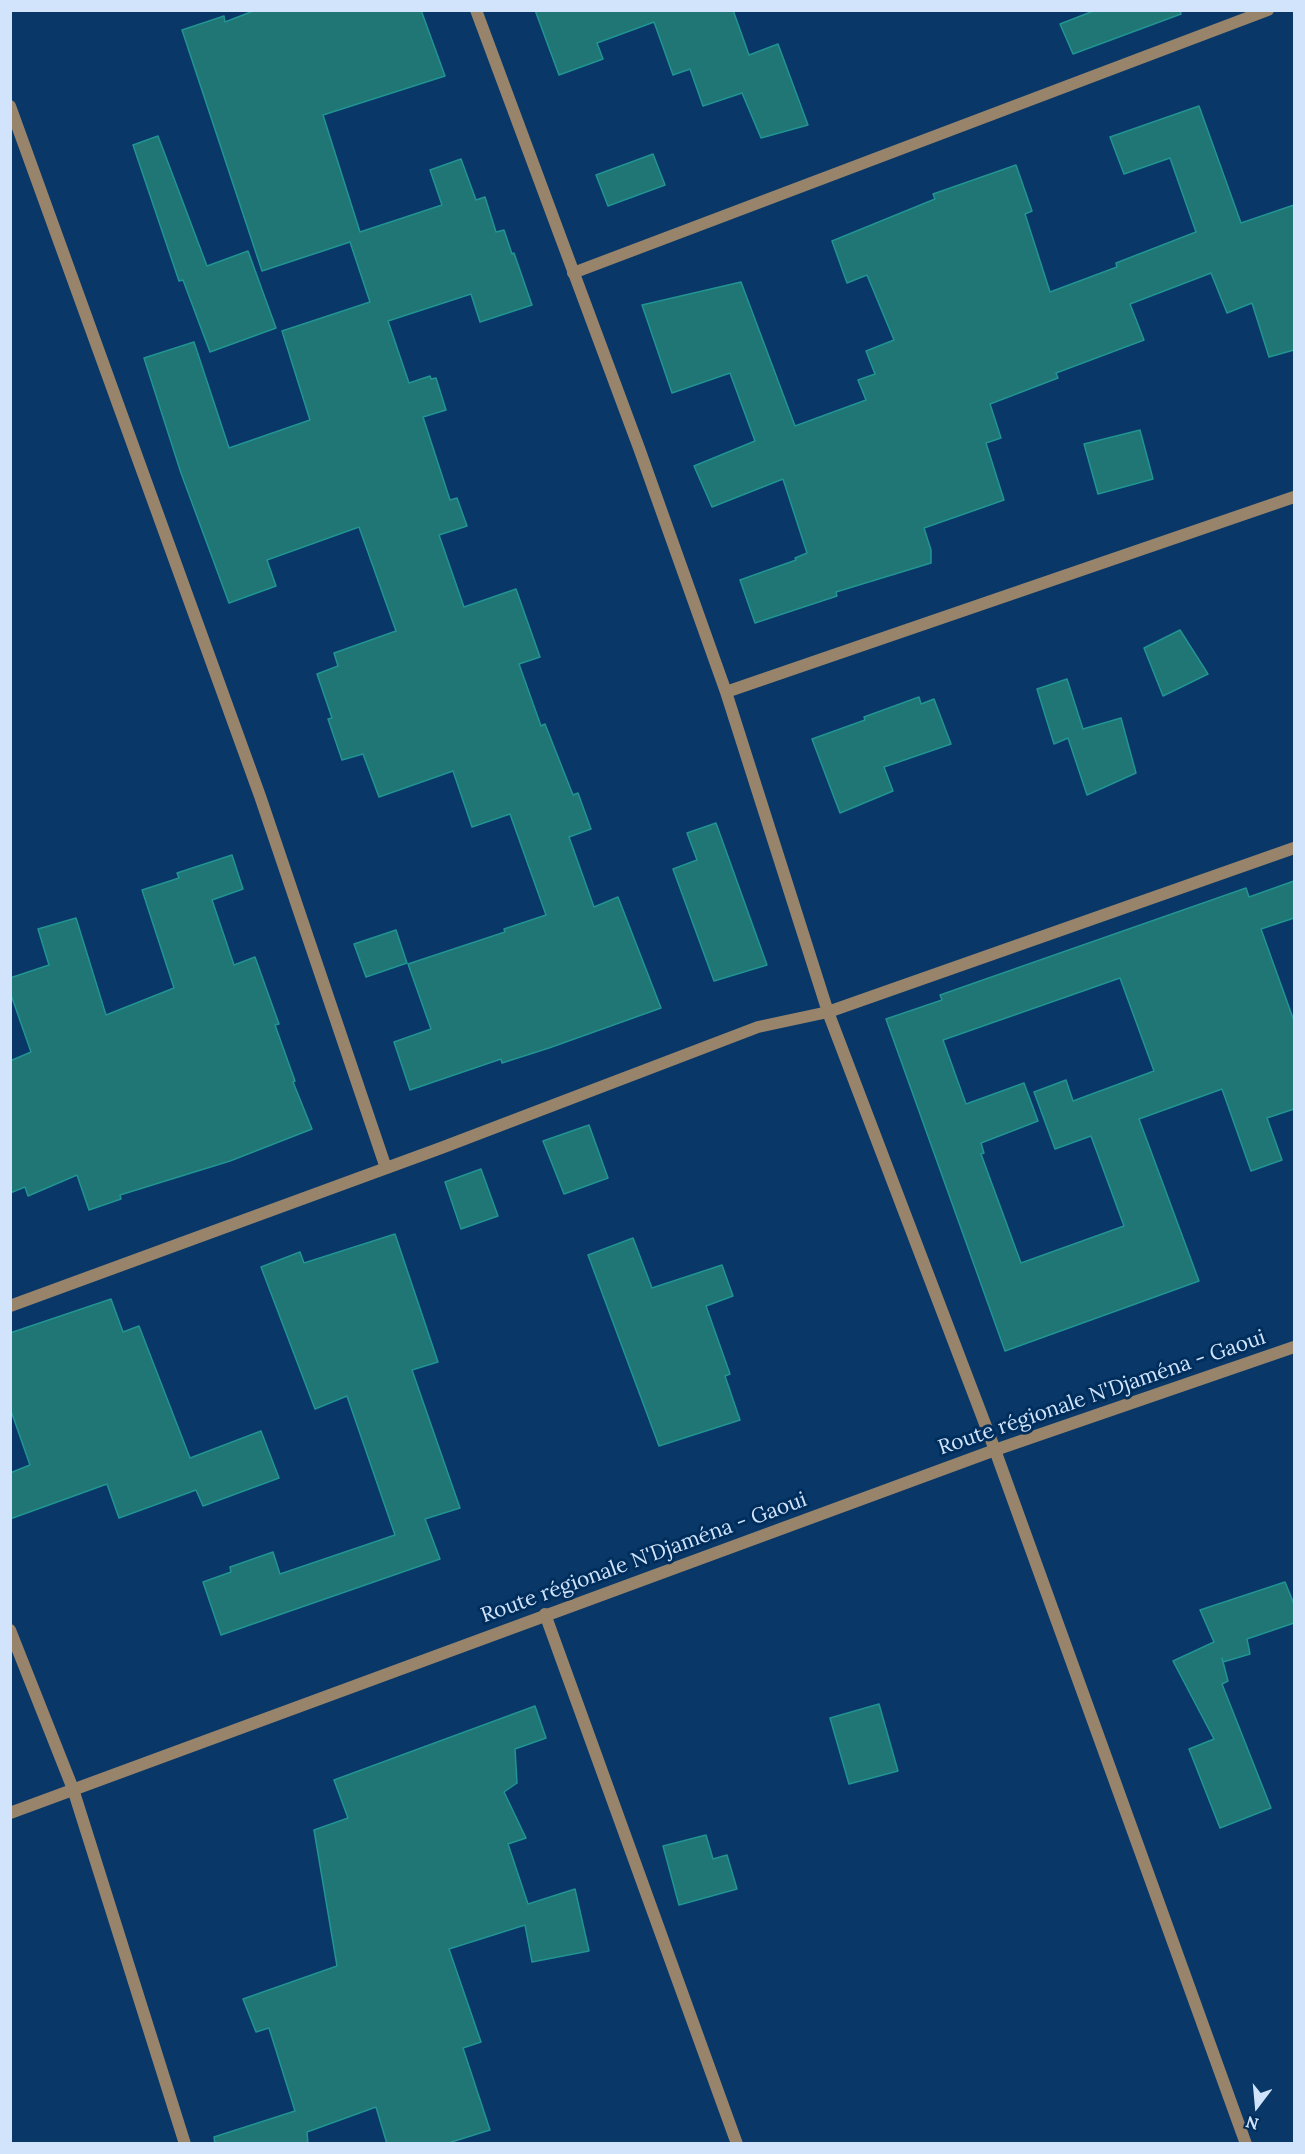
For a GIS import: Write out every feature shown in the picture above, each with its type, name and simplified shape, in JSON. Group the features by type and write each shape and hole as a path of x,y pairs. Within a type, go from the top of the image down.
{"street":[{"path":"476,10 726,692 828,1012 996,1450 1246,2144"},
{"path":"573,273 1268,10"},
{"path":"10,106 260,796 386,1168"},
{"path":"726,692 1294,497"},
{"path":"10,1306 758,1028 828,1012 1294,848"},
{"name":"Route régionale N'Djaména - Gaoui","path":"10,1813 545,1614 996,1450 1294,1347"},
{"path":"545,1614 736,2144"},
{"path":"10,1630 73,1789 185,2144"}],"building":[{"path":"256,10 421,10 445,76 323,115 360,232 442,205 430,170 461,159 476,200 485,197 496,232 504,230 512,254 514,253 532,305 480,322 471,294 388,321 409,383 430,376 431,379 436,378 446,410 423,417 450,500 457,498 467,526 439,535 464,607 516,589 540,657 519,664 541,726 545,724 573,795 578,793 591,829 569,837 594,907 618,897 661,1008 549,1048 502,1063 501,1059 410,1090 394,1042 431,1029 408,964 505,932 504,929 546,915 510,814 472,827 453,771 379,797 363,754 342,760 328,719 332,718 317,674 338,666 334,653 396,631 359,527 267,560 276,586 229,603 181,473 144,358 194,342 229,448 310,420 282,331 370,302 350,242 262,271 182,30 224,16 225,22"},
{"path":"535,10 733,10 749,55 778,44 808,125 761,138 742,93 703,106 690,69 673,75 654,22 597,43 603,59 559,75"},
{"path":"1096,10 1180,10 1181,14 1073,54 1060,24"},
{"path":"1199,106 1241,223 1294,205 1294,350 1269,357 1252,303 1227,313 1211,273 1130,304 1144,340 1056,373 1058,378 990,404 1001,438 986,443 1004,500 924,528 931,550 931,563 836,592 837,596 755,623 740,580 796,560 795,558 807,553 783,479 712,507 694,466 755,441 730,373 672,393 642,305 741,282 795,426 866,400 858,380 875,374 866,351 894,340 867,275 847,283 832,241 935,199 933,194 1016,165 1032,211 1025,214 1050,292 1117,267 1116,263 1196,232 1170,158 1124,174 1110,137"},
{"path":"158,136 207,266 248,251 276,328 210,352 183,280 179,281 133,145"},
{"path":"653,154 665,185 608,206 596,175"},
{"path":"1140,430 1153,479 1098,494 1084,444"},
{"path":"1180,630 1208,674 1163,696 1144,648"},
{"path":"1067,679 1083,729 1121,718 1136,773 1087,795 1068,738 1054,744 1037,689"},
{"path":"919,697 921,704 934,699 951,744 884,767 893,791 840,813 812,739"},
{"path":"716,823 767,965 714,981 673,869 697,860 687,833"},
{"path":"232,855 243,889 212,900 234,965 255,957 279,1024 275,1025 295,1081 293,1082 312,1129 230,1161 120,1195 121,1199 89,1210 77,1175 28,1196 25,1187 10,1193 10,1061 31,1052 10,992 10,978 49,965 38,929 76,918 106,1015 174,988 142,890 179,878 177,873"},
{"path":"1294,881 1294,918 1261,929 1294,1021 1294,1109 1267,1118 1282,1160 1251,1171 1222,1089 1139,1119 1199,1281 1005,1351 886,1019 942,1000 940,995 1246,888 1249,897","holes":["1120,978 1154,1071 1073,1101 1066,1080 1034,1092 1055,1149 1091,1136 1124,1226 1021,1263 981,1154 984,1153 981,1143 1038,1121 1024,1083 966,1104 943,1040"]},
{"path":"396,930 407,963 366,977 354,944"},
{"path":"589,1125 608,1178 564,1194 543,1141"},
{"path":"481,1169 498,1216 461,1229 445,1182"},
{"path":"395,1234 438,1362 412,1370 460,1508 425,1519 440,1559 221,1635 203,1582 231,1572 230,1567 273,1552 280,1574 395,1535 347,1396 315,1409 261,1267 300,1252 304,1263"},
{"path":"633,1238 652,1288 722,1265 733,1296 706,1306 730,1374 725,1376 740,1420 659,1446 588,1255"},
{"path":"111,1299 123,1332 139,1326 190,1458 261,1431 279,1478 203,1506 196,1490 119,1518 107,1484 10,1519 10,1473 30,1465 10,1408 10,1333"},
{"path":"1285,1582 1294,1604 1294,1623 1247,1639 1250,1654 1223,1662 1228,1681 1222,1684 1271,1808 1220,1828 1189,1749 1214,1739 1173,1661 1214,1642 1200,1610"},
{"path":"879,1704 898,1771 849,1784 830,1718"},
{"path":"535,1706 546,1738 515,1749 517,1783 504,1792 526,1838 508,1844 528,1904 575,1889 589,1951 532,1962 525,1925 449,1949 481,2042 463,2048 490,2130 445,2144 387,2144 376,2107 307,2132 308,2144 215,2144 214,2137 295,2111 269,2028 256,2032 243,1999 337,1966 314,1830 348,1818 334,1780"},
{"path":"706,1835 713,1859 727,1855 737,1889 679,1905 663,1846"}]}
